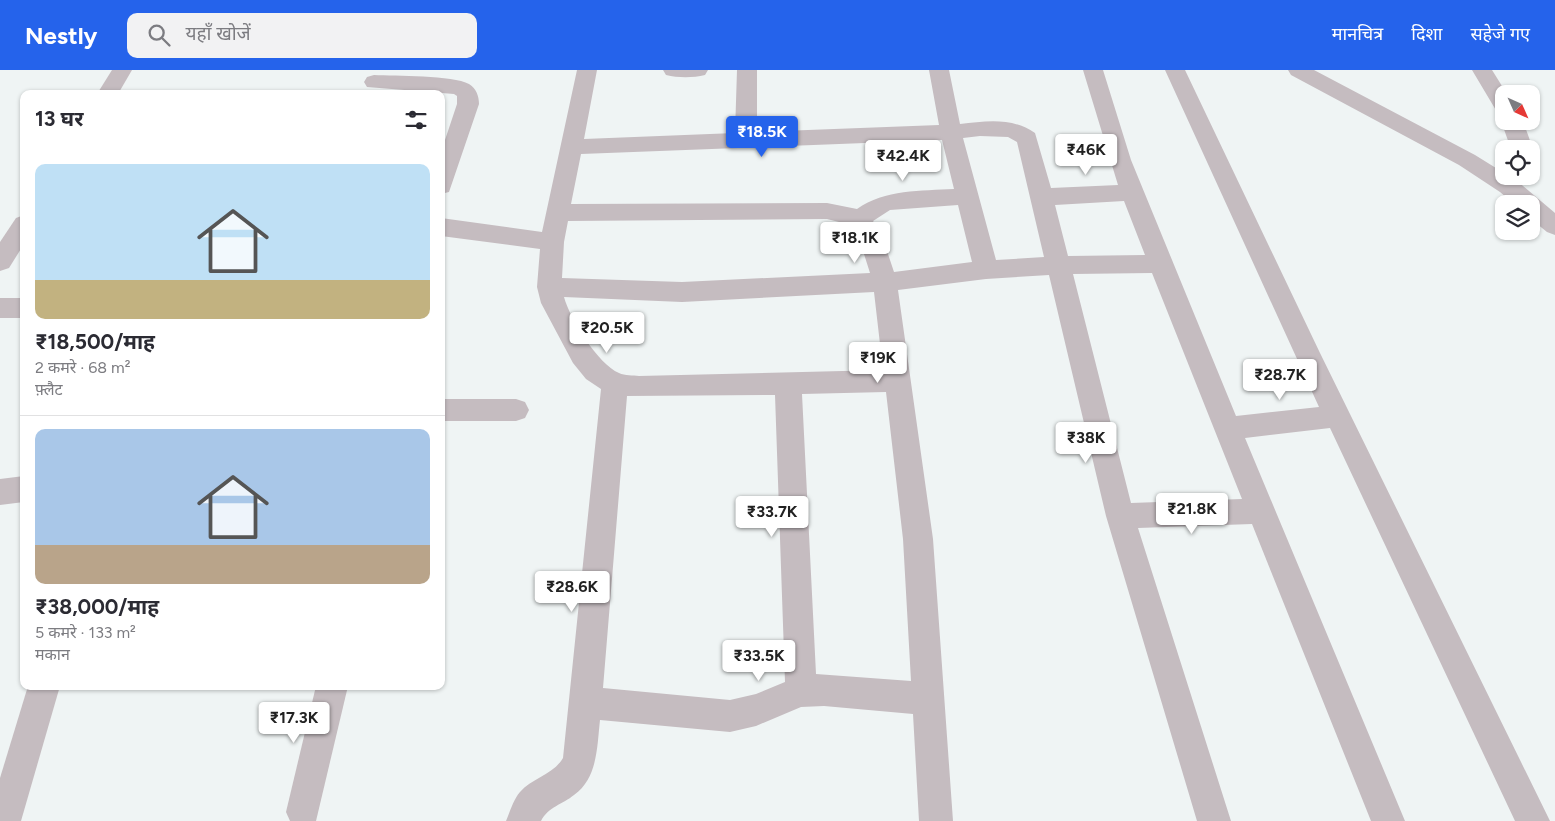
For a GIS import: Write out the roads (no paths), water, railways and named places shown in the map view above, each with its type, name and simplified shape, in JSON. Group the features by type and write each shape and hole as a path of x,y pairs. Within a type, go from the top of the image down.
{"street":[{"path":"109,90 122,70"},
{"path":"587,70 552,242 549,288 553,302 582,356 596,371 615,384 640,387 899,381"},
{"path":"673,70 698,70"},
{"path":"746,140 747,70"},
{"path":"939,70 951,132 986,270"},
{"path":"1093,70 1120,160 1160,264 1388,821"},
{"path":"1175,70 1338,416 1533,821"},
{"path":"1298,70 1495,173"},
{"path":"1482,70 1495,92"},
{"path":"374,82 458,87 466,90 468,104 445,174"},
{"path":"572,147 951,132 1006,128 1020,132 1027,138 1120,516 1214,821"},
{"path":"1514,185 1522,195"},
{"path":"1042,197 1133,192"},
{"path":"859,219 877,206 888,202 967,196"},
{"path":"558,213 827,211 847,214 859,219 869,233 885,282 918,539 936,821"},
{"path":"1540,213 1555,226"},
{"path":"445,228 552,242"},
{"path":"0,262 20,230"},
{"path":"549,288 682,292 885,282 986,270 1058,265 1160,264"},
{"path":"0,308 20,308"},
{"path":"523,821 531,805 573,773 579,761 615,384"},
{"path":"788,384 802,691"},
{"path":"445,410 516,410"},
{"path":"1228,428 1338,416"},
{"path":"0,492 20,490"},
{"path":"1120,516 1262,511"},
{"path":"4,821 43,690"},
{"path":"303,812 331,690"},
{"path":"586,703 730,716 756,710 802,691 824,690 928,698"}]}
